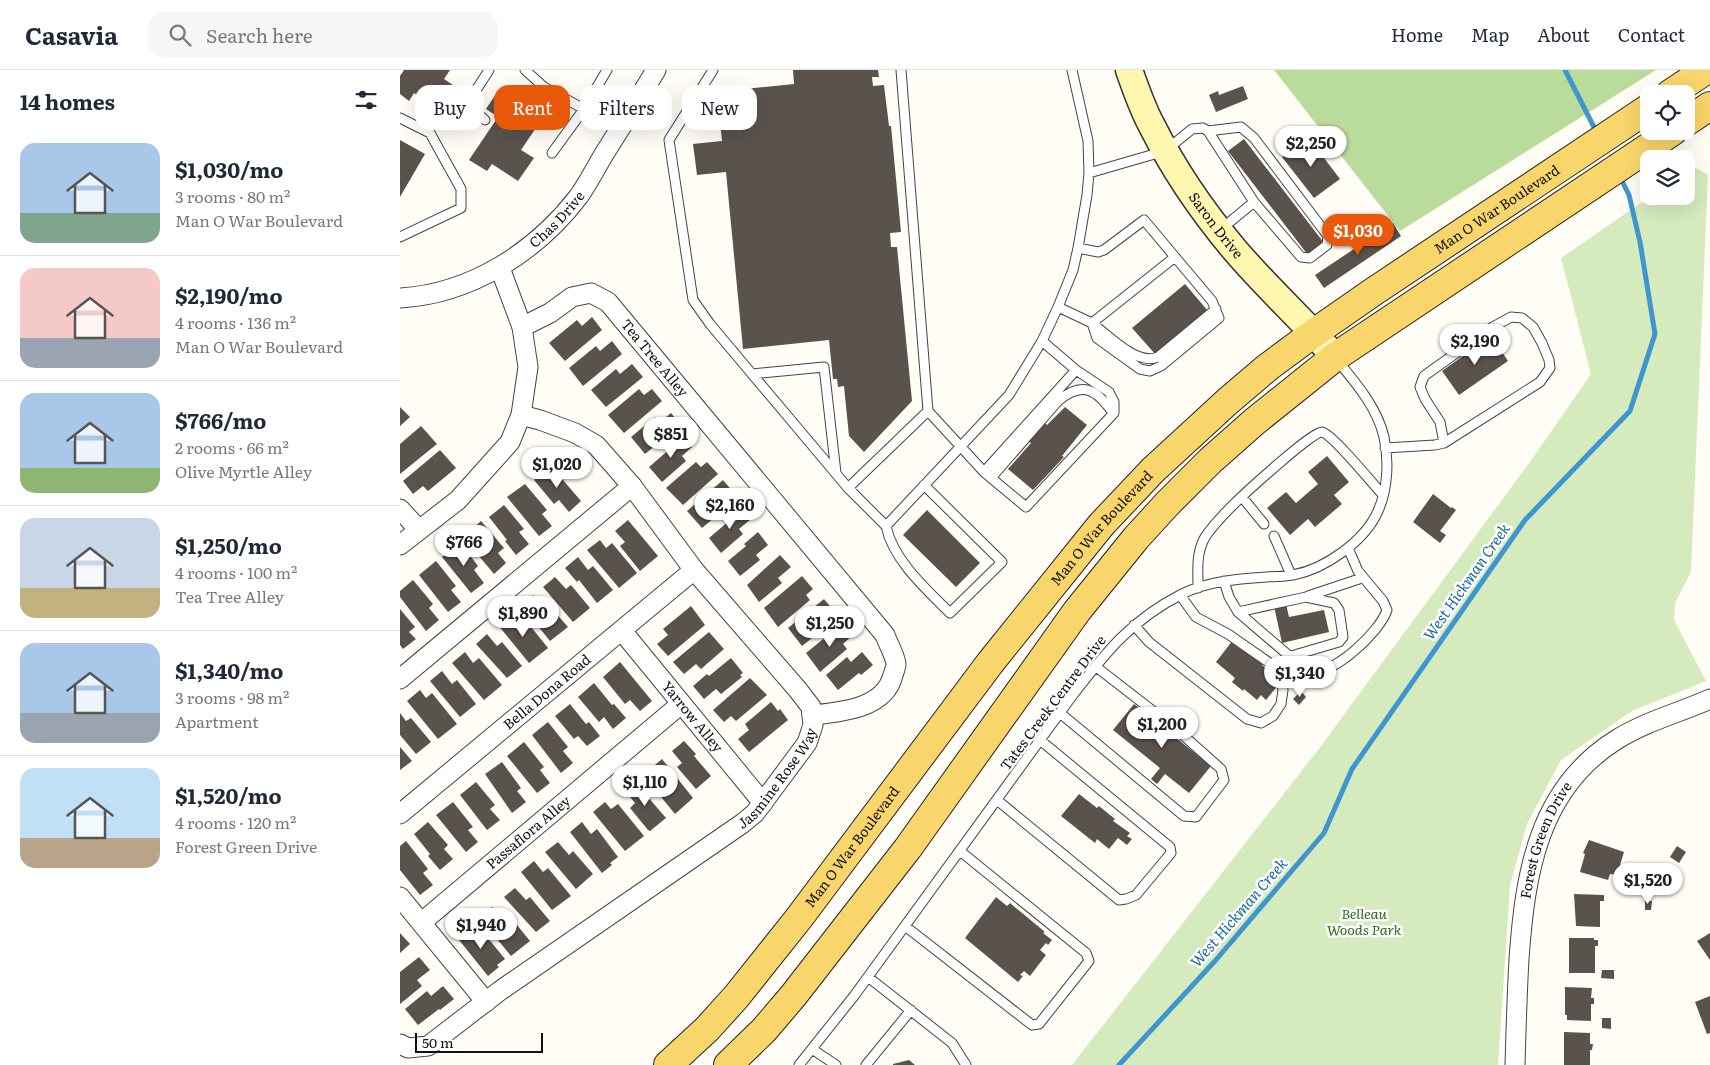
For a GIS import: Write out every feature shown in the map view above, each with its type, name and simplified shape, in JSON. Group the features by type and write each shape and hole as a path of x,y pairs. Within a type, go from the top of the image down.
{"main road":[{"path":"1684,85 1706,70"},
{"path":"1695,116 1710,106"},
{"name":"Man O War Boulevard","path":"668,1065 708,1029 736,997 799,918 990,663 1101,525 1153,470 1228,401 1268,367 1314,333 1640,113"},
{"path":"728,1065 764,1030 793,996 908,848 1057,638 1136,538 1210,461 1254,422 1335,357 1660,140"}],"street":[{"name":"Chas Drive","path":"647,85 656,70"},
{"name":"Saron Drive","path":"1128,70 1151,125 1165,150 1220,230 1235,249 1335,357"},
{"name":"Chas Drive","path":"400,298 431,295 472,282 500,268 541,237 579,196 619,130"},
{"path":"400,545 458,500 510,442 521,415 528,367 522,328 500,268"},
{"name":"Tea Tree Alley","path":"522,328 550,313 572,297 591,293 608,302 884,635 896,665 891,684 877,699 859,707 840,712 812,715"},
{"name":"Jasmine Rose Way","path":"400,1044 408,1048 428,1046 501,990 743,823 755,813 807,743 813,725 811,707 798,690 694,570 632,486 596,445 575,433 521,415"},
{"path":"400,679 632,486"},
{"path":"400,508 419,530"},
{"name":"Bella Dona Road","path":"400,814 694,570"},
{"name":"Yarrow Alley","path":"622,631 762,803"},
{"name":"Forest Green Drive","path":"1515,1065 1524,899 1538,842 1547,819 1577,774 1595,756 1616,740 1642,726 1710,698"},
{"name":"Passaflora Alley","path":"422,922 681,704"},
{"path":"400,896 486,1002"}],"lane":[{"path":"485,120 474,110 472,98 489,70"},
{"path":"525,70 544,87 580,107"},
{"path":"598,85 607,70"},
{"path":"714,70 669,140 693,300 710,324 848,488 886,526 888,536 910,573 950,613 1002,562 924,486"},
{"path":"901,70 928,411 987,475 1026,507 1114,413 1114,402 1109,392 1076,370 1042,341"},
{"path":"886,526 1009,395 1042,341 1058,307 1073,270 1089,174 1088,141 1072,70"},
{"path":"552,153 580,114"},
{"path":"400,118 430,133 461,189 461,208 400,237"},
{"path":"1089,174 1165,150 1192,129 1203,128 1208,130 1241,127 1254,138 1328,236 1327,245 1310,258 1301,257 1254,202 1208,130"},
{"path":"1220,230 1254,202"},
{"path":"1058,307 1092,323 1098,338 1140,369 1150,371 1161,366 1219,318 1212,301 1144,220 1104,250 1098,252 1078,248"},
{"path":"1092,323 1175,257"},
{"path":"1385,448 1444,443 1540,382 1550,368 1549,360 1534,327 1522,318 1511,317 1491,328 1424,376 1420,387 1425,399 1440,422 1444,443"},
{"name":"Tates Creek Centre Drive","path":"799,1065 868,977 1095,666 1121,637 1155,609 1180,595 1208,584 1291,576 1318,567 1336,558 1370,526 1378,511 1385,489 1387,466 1384,436 1373,409 1335,357"},
{"path":"752,374 824,367 836,473"},
{"path":"987,475 1076,370"},
{"path":"987,475 1058,400 1069,392 1078,389 1096,394 1114,413"},
{"path":"848,488 928,411"},
{"path":"1198,588 1198,555 1205,538 1242,498 1317,432 1326,434 1346,452 1383,495"},
{"path":"1242,498 1264,524"},
{"path":"1274,536 1291,576"},
{"path":"1224,581 1229,597 1238,612 1308,672 1315,673 1337,663 1364,643 1384,620 1387,610 1383,601 1362,578 1348,548"},
{"path":"1238,612 1306,597 1362,578"},
{"path":"1134,625 1150,642 1246,719 1262,723 1273,716 1281,704 1283,690 1282,678 1274,666 1228,634 1196,617 1180,595"},
{"path":"1291,656 1339,642 1343,637 1340,610 1334,603 1306,597"},
{"path":"1060,713 1184,816 1196,817 1224,780 1221,768 1182,734 1095,666"},
{"path":"997,800 1119,900 1136,895 1171,854 1170,848 1040,740"},
{"path":"905,926 1032,1025 1039,1024 1089,961 1086,953 960,851"},
{"path":"868,977 952,1043 966,1065"},
{"path":"866,1065 911,1010"},
{"path":"812,1049 836,1065"}],"green space":[{"path":"1274,70 1656,70 1400,231"},
{"name":"Belleau Woods Park","path":"1695,168 1708,175 1691,572 1675,603 1674,620 1706,681 1632,711 1561,760 1527,824 1510,885 1498,1065 1072,1065 1318,750 1532,459 1591,374 1561,258 1640,204 1695,205"}],"building":[{"path":"404,70 450,70 444,79 453,85 415,85 415,94 409,101 400,94 400,76"},
{"path":"793,70 878,70 879,77 872,77 873,86 884,85 889,126 891,126 901,232 890,233 891,247 897,247 912,401 864,452 849,436 844,386 838,387 837,379 833,379 829,340 743,349 726,172 697,175 693,144 722,141 721,130 757,130 757,88 794,84"},
{"path":"1243,86 1248,99 1216,112 1209,95 1218,91 1219,95"},
{"path":"494,97 494,114 486,109"},
{"path":"494,123 494,130 534,130 521,150 534,158 518,181 492,164 487,171 469,160"},
{"path":"1308,137 1340,179 1314,198 1282,157"},
{"path":"1244,139 1324,243 1308,255 1228,151"},
{"path":"400,140 425,154 400,197"},
{"path":"1393,223 1401,236 1324,288 1315,275"},
{"path":"1185,284 1208,311 1156,355 1132,328"},
{"path":"592,317 602,330 565,361 549,343 577,320 582,326"},
{"path":"1491,336 1508,361 1459,395 1442,371"},
{"path":"612,341 622,354 583,386 569,368 596,346 600,351"},
{"path":"632,364 643,377 606,407 591,390 616,369 620,374"},
{"path":"639,389 644,395 652,389 662,401 624,433 608,415"},
{"path":"400,407 410,417 400,426"},
{"path":"1065,407 1087,425 1062,456 1064,457 1033,490 1008,469 1031,443 1027,440 1043,421 1047,425"},
{"path":"671,413 681,425 645,454 631,437 655,417 659,423"},
{"path":"421,426 437,444 400,474 400,444"},
{"path":"682,435 692,447 682,456 686,461 662,482 649,467 671,448 669,446"},
{"path":"440,450 456,468 428,491 423,486 413,494 403,481"},
{"path":"1327,456 1349,482 1334,495 1342,504 1315,527 1308,519 1290,535 1267,508 1286,492 1296,503 1318,484 1308,472"},
{"path":"696,462 701,467 707,462 718,474 683,505 666,488"},
{"path":"551,466 581,501 569,512 559,500 554,504 534,480"},
{"path":"723,480 733,492 722,502 727,507 702,528 687,511"},
{"path":"525,484 547,510 542,514 552,526 539,536 507,497"},
{"path":"1433,494 1456,510 1440,531 1446,535 1440,543 1413,522"},
{"path":"504,505 524,529 519,532 529,544 516,555 489,517"},
{"path":"741,506 751,519 739,529 743,534 721,553 709,538 729,521 726,519"},
{"path":"927,510 980,563 956,587 903,535"},
{"path":"628,520 658,556 640,571 620,546 625,542 615,531"},
{"path":"481,521 504,548 498,553 506,563 494,574 463,537"},
{"path":"758,532 768,545 756,555 760,560 740,576 728,561 746,546 744,544"},
{"path":"600,540 606,548 612,543 637,573 619,588 587,550"},
{"path":"460,542 478,566 474,570 484,583 471,593 442,557"},
{"path":"780,555 791,567 778,578 782,583 759,602 747,585"},
{"path":"578,557 588,570 593,566 613,590 597,603 579,580 577,582 565,568"},
{"path":"436,561 456,586 451,590 461,602 448,612 419,575"},
{"path":"802,576 813,589 806,595 810,600 778,627 764,608"},
{"path":"555,577 566,589 571,585 590,608 573,622 543,587"},
{"path":"413,580 433,604 429,608 439,620 426,631 400,597 400,591"},
{"path":"533,595 542,607 547,603 568,627 550,641 521,605"},
{"path":"824,599 834,611 820,623 825,628 802,646 788,628"},
{"path":"1286,604 1289,617 1324,610 1329,632 1282,643 1274,606"},
{"path":"691,606 705,625 668,656 657,644 668,635 663,629"},
{"path":"400,609 415,627 409,632 416,639 403,649 400,645"},
{"path":"510,615 517,622 523,617 548,648 529,663 498,625"},
{"path":"843,623 853,635 843,644 847,649 820,672 806,653"},
{"path":"709,632 724,649 701,669 696,664 684,674 673,662"},
{"path":"487,634 497,646 502,642 522,666 507,678 476,644"},
{"path":"1233,640 1265,662 1262,665 1276,677 1274,679 1279,684 1266,700 1261,695 1257,700 1244,689 1243,691 1232,682 1235,678 1216,662"},
{"path":"465,652 473,663 479,658 502,685 484,700 452,663"},
{"path":"862,652 873,665 861,675 859,673 838,690 826,675 847,657 851,662"},
{"path":"731,658 743,673 740,675 742,677 721,694 716,689 704,699 693,686"},
{"path":"620,662 652,701 640,711 630,700 625,704 603,677"},
{"path":"442,671 452,684 457,680 476,704 460,717 430,681"},
{"path":"750,678 767,695 736,721 731,716 724,722 713,710"},
{"path":"594,683 612,705 614,704 626,718 613,729 604,717 599,722 578,697"},
{"path":"420,690 426,698 432,693 457,724 438,739 407,701"},
{"path":"1301,691 1306,697 1299,705 1293,699"},
{"path":"771,702 778,711 780,709 788,720 749,752 738,739 749,730 745,724"},
{"path":"570,704 586,724 589,722 600,736 587,746 578,736 574,739 555,716"},
{"path":"1134,704 1211,766 1189,793 1165,774 1157,784 1151,779 1160,768 1113,730"},
{"path":"400,713 406,721 411,718 431,742 416,754 400,735"},
{"path":"548,722 568,747 563,751 573,763 561,773 532,735"},
{"path":"684,741 696,754 694,756 711,776 696,789 677,767 682,763 672,751"},
{"path":"524,742 544,767 540,770 550,783 537,793 507,756"},
{"path":"400,747 412,761 400,770"},
{"path":"662,759 693,798 675,814 652,786 658,781 649,770"},
{"path":"502,762 521,788 517,791 526,802 512,813 485,774"},
{"path":"638,780 649,794 647,796 666,818 650,831 630,808 635,803 625,791"},
{"path":"476,782 495,805 490,809 500,820 487,830 460,795"},
{"path":"1079,794 1097,808 1099,806 1115,819 1113,821 1130,833 1127,836 1132,839 1127,845 1118,838 1109,849 1097,839 1095,843 1061,816"},
{"path":"453,802 473,827 468,830 478,842 466,852 436,815"},
{"path":"605,802 611,809 618,804 644,836 625,851 593,812"},
{"path":"428,822 448,845 444,849 453,859 440,870 428,856 430,854 414,834"},
{"path":"582,822 591,834 597,829 618,857 602,873 570,832"},
{"path":"1589,840 1624,852 1617,875 1610,874 1608,880 1580,872 1585,854 1583,853"},
{"path":"406,841 428,869 423,873 433,885 420,895 400,870 400,846"},
{"path":"558,842 569,855 573,851 593,874 576,889 545,852"},
{"path":"1677,846 1686,852 1679,863 1670,857"},
{"path":"534,861 543,872 548,868 571,896 552,910 521,872"},
{"path":"515,888 526,900 530,897 550,921 536,932 504,897"},
{"path":"1574,894 1604,895 1604,901 1600,901 1600,927 1576,926"},
{"path":"996,897 1007,906 1010,903 1052,940 1048,945 1046,943 1040,950 1046,955 1030,976 1024,971 1020,975 1023,976 1018,982 965,938"},
{"path":"1645,901 1652,901 1651,910 1645,910"},
{"path":"492,907 498,914 504,909 530,941 511,956 479,917"},
{"path":"468,925 477,937 483,932 505,959 488,976 455,935"},
{"path":"400,933 410,944 400,953"},
{"path":"1710,933 1710,960 1697,941"},
{"path":"1569,938 1594,938 1594,940 1598,940 1598,946 1595,946 1595,973 1569,973"},
{"path":"419,957 430,970 417,980 422,986 400,1004 400,972"},
{"path":"1602,970 1614,970 1614,979 1601,978"},
{"path":"443,986 454,999 418,1025 405,1009 427,991 431,996"},
{"path":"1565,987 1592,988 1591,998 1594,998 1594,1004 1591,1004 1591,1021 1567,1020 1567,1015 1565,1015"},
{"path":"1710,996 1710,1033 1707,1034 1695,1002"},
{"path":"1602,1018 1611,1018 1611,1029 1602,1028"},
{"path":"1564,1032 1590,1033 1590,1044 1593,1044 1592,1050 1590,1050 1590,1065 1564,1065"},
{"path":"909,1060 915,1065 893,1065 893,1064"}],"waterway":[{"name":"West Hickman Creek","path":"1565,70 1597,133"},
{"name":"West Hickman Creek","path":"1119,1065 1215,961 1324,833 1352,769 1525,520 1630,411 1655,334 1640,242 1629,195 1620,177"}]}
